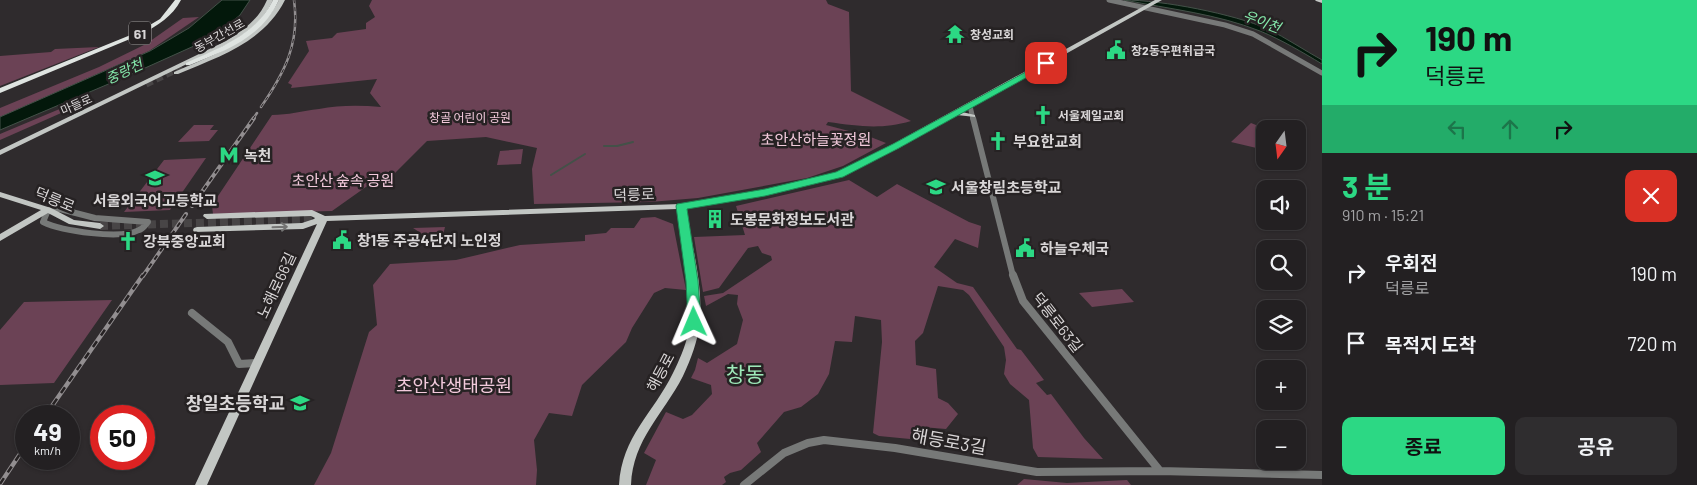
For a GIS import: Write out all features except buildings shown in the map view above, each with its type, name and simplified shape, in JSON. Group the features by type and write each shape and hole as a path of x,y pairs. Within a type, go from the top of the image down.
{"highway":[{"path":"94,53 153,21 169,7 172,0"},
{"name":"61","path":"0,91 94,53 154,25 170,12 178,0"},
{"name":"동부간선로","path":"188,64 234,42 254,29 268,16 276,0"},
{"name":"61","path":"0,91 73,61"}],"main road":[{"name":"마들로","path":"163,76 242,32 260,17 270,0"},
{"name":"마들로","path":"0,153 56,124 236,45 270,21 279,8 281,0"},
{"name":"덕릉로","path":"321,219 681,206 765,193 840,174 970,106 1159,1"},
{"path":"957,113 973,116"},
{"name":"덕릉로","path":"0,194 48,210 72,222 100,226"},
{"name":"해등로","path":"625,485 625,476 637,438 672,386 681,368 693,332 694,298 681,206"},
{"path":"0,238 48,210"},
{"path":"207,216 312,213 321,219"},
{"path":"236,228 229,226 229,222 244,215"},
{"path":"197,230 303,226 321,219"},
{"name":"노해로66길","path":"201,485 321,219"}],"street":[{"path":"1108,0 1225,25 1253,34 1322,73"},
{"name":"덕릉로63길","path":"970,106 1011,271 1023,301 1160,471"},
{"path":"60,209 73,214 105,219 142,220 148,222 140,230 130,234 76,232 56,228 43,222 48,210 60,209"},
{"path":"192,313 228,342 239,364 256,363"},
{"name":"해등로3길","path":"744,485 784,453 824,440 895,448 1036,472 1160,471 1322,475"}],"green space":[{"path":"372,0 826,0 828,4 849,12 851,91 911,121 889,126 860,126 828,122 826,125 868,136 886,143 843,166 807,178 698,198 650,202 534,204 532,169 537,148 486,137 427,141 395,173 394,177 380,177 332,211 213,214 212,206 216,199 272,115 342,106 381,107 370,93 377,79 291,88 292,85 288,83 309,51 306,41 332,38 337,33 366,29 366,23 375,17 369,6"},
{"path":"199,17 149,51 0,117 0,108 99,67 146,44 183,18"},
{"path":"99,47 0,86 0,56 51,52 55,49"},
{"path":"62,108 68,110 0,140 0,134"},
{"path":"1251,123 1256,125 1256,148 1231,142"},
{"path":"194,125 214,125 210,130 218,130 209,141 178,142"},
{"path":"523,149 521,164 497,165 500,151"},
{"path":"206,158 170,210 124,212 164,160"},
{"path":"849,180 877,197 897,184 969,222 981,226 978,248 955,239 934,267 957,283 973,287 1017,349 1021,350 1044,380 1036,383 1047,395 1051,394 1084,438 1103,459 1038,457 1033,448 1029,400 1010,384 1004,374 1006,360 1004,347 969,295 963,290 938,286 923,333 915,341 916,365 936,369 938,398 948,403 958,414 946,429 922,427 911,433 910,439 879,436 873,433 882,342 881,320 855,316 852,342 835,341 829,374 818,394 801,407 784,412 757,443 761,452 741,470 724,477 726,482 722,485 646,485 656,460 644,453 666,412 683,419 692,415 712,394 711,385 691,378 698,358 707,363 737,344 743,320 737,304 738,295 728,294 706,306 704,296 723,293 772,260 771,256 762,253 758,246 748,248 719,288 703,292 694,237 745,235 736,206"},
{"name":"초안산생태공원","path":"655,217 673,224 686,290 665,288 654,293 632,328 626,342 582,385 572,416 549,413 534,440 537,470 536,485 314,485 331,453 369,332 377,325 373,285 390,264 456,260 520,245 585,241 585,235 606,233 611,228 634,228 641,218"},
{"path":"445,227 442,239 430,239 413,228"},
{"path":"1122,289 1134,302 1092,307 1079,293"},
{"path":"112,300 54,383 0,385 0,330 24,302"},
{"path":"1024,479 1067,483 1127,480 1131,485 1017,485"}],"water":[{"name":"중랑천","path":"222,0 250,0 240,15 214,37 0,130 0,117 150,51 189,28"},
{"name":"우이천","path":"1124,0 1158,2 1198,9 1254,23 1322,60 1322,64 1276,38 1244,25 1193,12"}],"waterway":[{"path":"604,146 617,146 633,142"},
{"path":"551,175 585,154"}],"tunnel":[{"path":"146,84 188,64"},
{"path":"100,226 318,219"}],"railway":[{"path":"261,107 284,69 293,44 295,30 294,0"},
{"path":"253,119 257,113"},
{"path":"192,206 254,118"},
{"path":"143,276 186,214"},
{"path":"53,405 143,275"},
{"path":"0,484 15,462"}],"place":[{"name":"창성교회","path":"955,34"},
{"name":"창2동우편취급국","path":"1116,50"},
{"name":"서울제일교회","path":"1043,115"},
{"name":"부요한교회","path":"998,141"},
{"name":"녹천","path":"229,155"},
{"name":"서울외국어고등학교","path":"155,178"},
{"name":"서울창림초등학교","path":"936,187"},
{"name":"도봉문화정보도서관","path":"715,219"},
{"name":"창1동 주공4단지 노인정","path":"342,240"},
{"name":"강북중앙교회","path":"128,241"},
{"name":"하늘우체국","path":"1025,248"},
{"name":"창일초등학교","path":"300,403"}],"district":[{"name":"창동","path":"745,373"}],"route":[{"path":"694,322 695,311 692,281 681,206 765,193 840,174 896,146 1046,63"}],"park label":[{"name":"창골 어린이 공원","path":"470,117"},
{"name":"초안산하늘꽃정원","path":"816,139"},
{"name":"초안산 숲속 공원","path":"343,180"}]}
